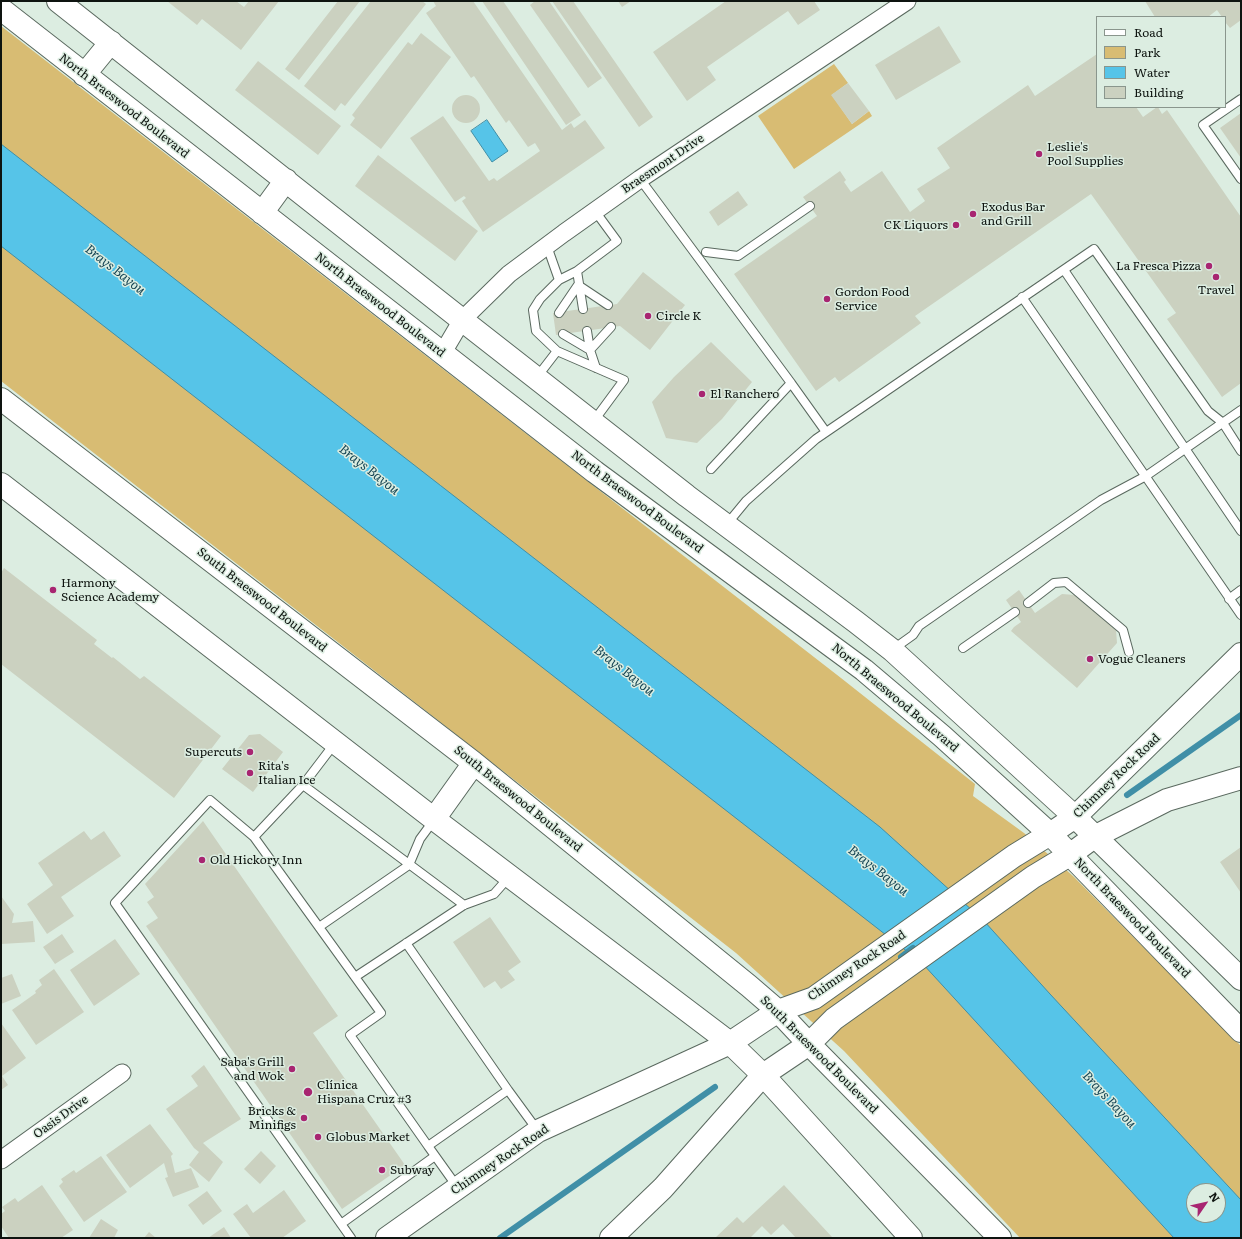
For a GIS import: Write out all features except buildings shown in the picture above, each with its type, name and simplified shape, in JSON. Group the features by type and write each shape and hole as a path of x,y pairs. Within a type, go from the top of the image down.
{"main road":[{"path":"58,1 536,378 726,525 892,650 1075,817 1241,979"},
{"name":"North Braeswood Boulevard","path":"1,9 442,354 596,472 864,670 942,736 1071,854 1241,1031"},
{"path":"84,75 111,42"},
{"path":"262,213 286,180"},
{"name":"South Braeswood Boulevard","path":"3,406 474,763 778,1011 1000,1238"},
{"path":"1,484 434,820 730,1043 763,1075 911,1238"},
{"name":"Chimney Rock Road","path":"387,1238 538,1131 730,1043 778,1011 814,998 1014,856 1075,817 1241,654"},
{"path":"434,820 474,763"},
{"path":"610,1238 663,1188 763,1075 809,1044 834,1020 1033,877 1071,854 1094,836 1167,800 1241,778"}],"street":[{"name":"Braesmont Drive","path":"442,354 462,320 509,274 640,179 907,1"},
{"name":"Oasis Drive","path":"1,1160 122,1073"}],"lane":[{"path":"1241,99 1203,125 1241,179"},
{"path":"640,179 826,432"},
{"path":"706,252 738,256 810,206"},
{"path":"593,422 624,380 557,351 536,331 533,310 540,299 559,280 576,271 617,241 595,211"},
{"path":"547,246 559,280"},
{"path":"726,525 746,501 826,432 1094,249 1208,411 1223,423 1241,451"},
{"path":"1064,270 1241,531"},
{"path":"576,271 583,309"},
{"path":"578,285 608,305"},
{"path":"559,313 578,285"},
{"path":"1022,297 1241,615"},
{"path":"590,350 611,327"},
{"path":"587,331 590,350 596,368"},
{"path":"563,334 590,350"},
{"path":"536,378 557,351"},
{"path":"711,469 791,383"},
{"path":"892,650 913,635 919,626 1060,528 1101,500 1146,476 1241,410"},
{"path":"1028,603 1054,583 1066,582 1124,630 1129,652"},
{"path":"1229,599 1241,590"},
{"path":"963,648 1015,612"},
{"path":"254,837 303,785 335,742"},
{"path":"303,785 464,905"},
{"path":"351,1238 116,903 210,800 254,837 381,1013 350,1034 459,1188"},
{"path":"319,927 409,865 420,839 434,820"},
{"path":"355,977 464,905 494,894 509,876"},
{"path":"406,943 538,1131"},
{"path":"428,1146 508,1090"},
{"path":"341,1224 435,1156"}],"green space":[{"path":"1,26 841,678 975,784 973,796 1024,833 1073,876 1241,1046 1241,1238 1020,1238 844,1051 736,953 1,381"},
{"path":"834,64 848,83 832,95 852,124 869,111 872,116 794,169 758,116"}],"water":[{"path":"487,120 508,151 492,162 471,131"},
{"name":"Brays Bayou","path":"1,144 880,827 984,921 1225,1183 1186,1183 1186,1223 1226,1223 1226,1184 1241,1200 1241,1238 1174,1238 922,963 1,246"}],"waterway":[{"path":"1127,795 1241,715"},
{"path":"901,957 913,948"},
{"path":"500,1238 715,1087"}],"place":[{"name":"Leslie's Pool Supplies","path":"1039,154"},
{"name":"Exodus Bar and Grill","path":"973,214"},
{"name":"CK Liquors","path":"956,225"},
{"name":"La Fresca Pizza","path":"1209,266"},
{"name":"Travel","path":"1216,277"},
{"name":"Gordon Food Service","path":"827,299"},
{"name":"Circle K","path":"648,316"},
{"name":"El Ranchero","path":"702,394"},
{"name":"Harmony Science Academy","path":"53,590"},
{"name":"Vogue Cleaners","path":"1090,659"},
{"name":"Supercuts","path":"250,752"},
{"name":"Rita's Italian Ice","path":"250,773"},
{"name":"Old Hickory Inn","path":"202,860"},
{"name":"Saba's Grill and Wok","path":"292,1069"},
{"name":"Clínica Hispana Cruz #3","path":"308,1092"},
{"name":"Bricks & Minifigs","path":"304,1118"},
{"name":"Globus Market","path":"318,1137"},
{"name":"Subway","path":"382,1170"}]}
